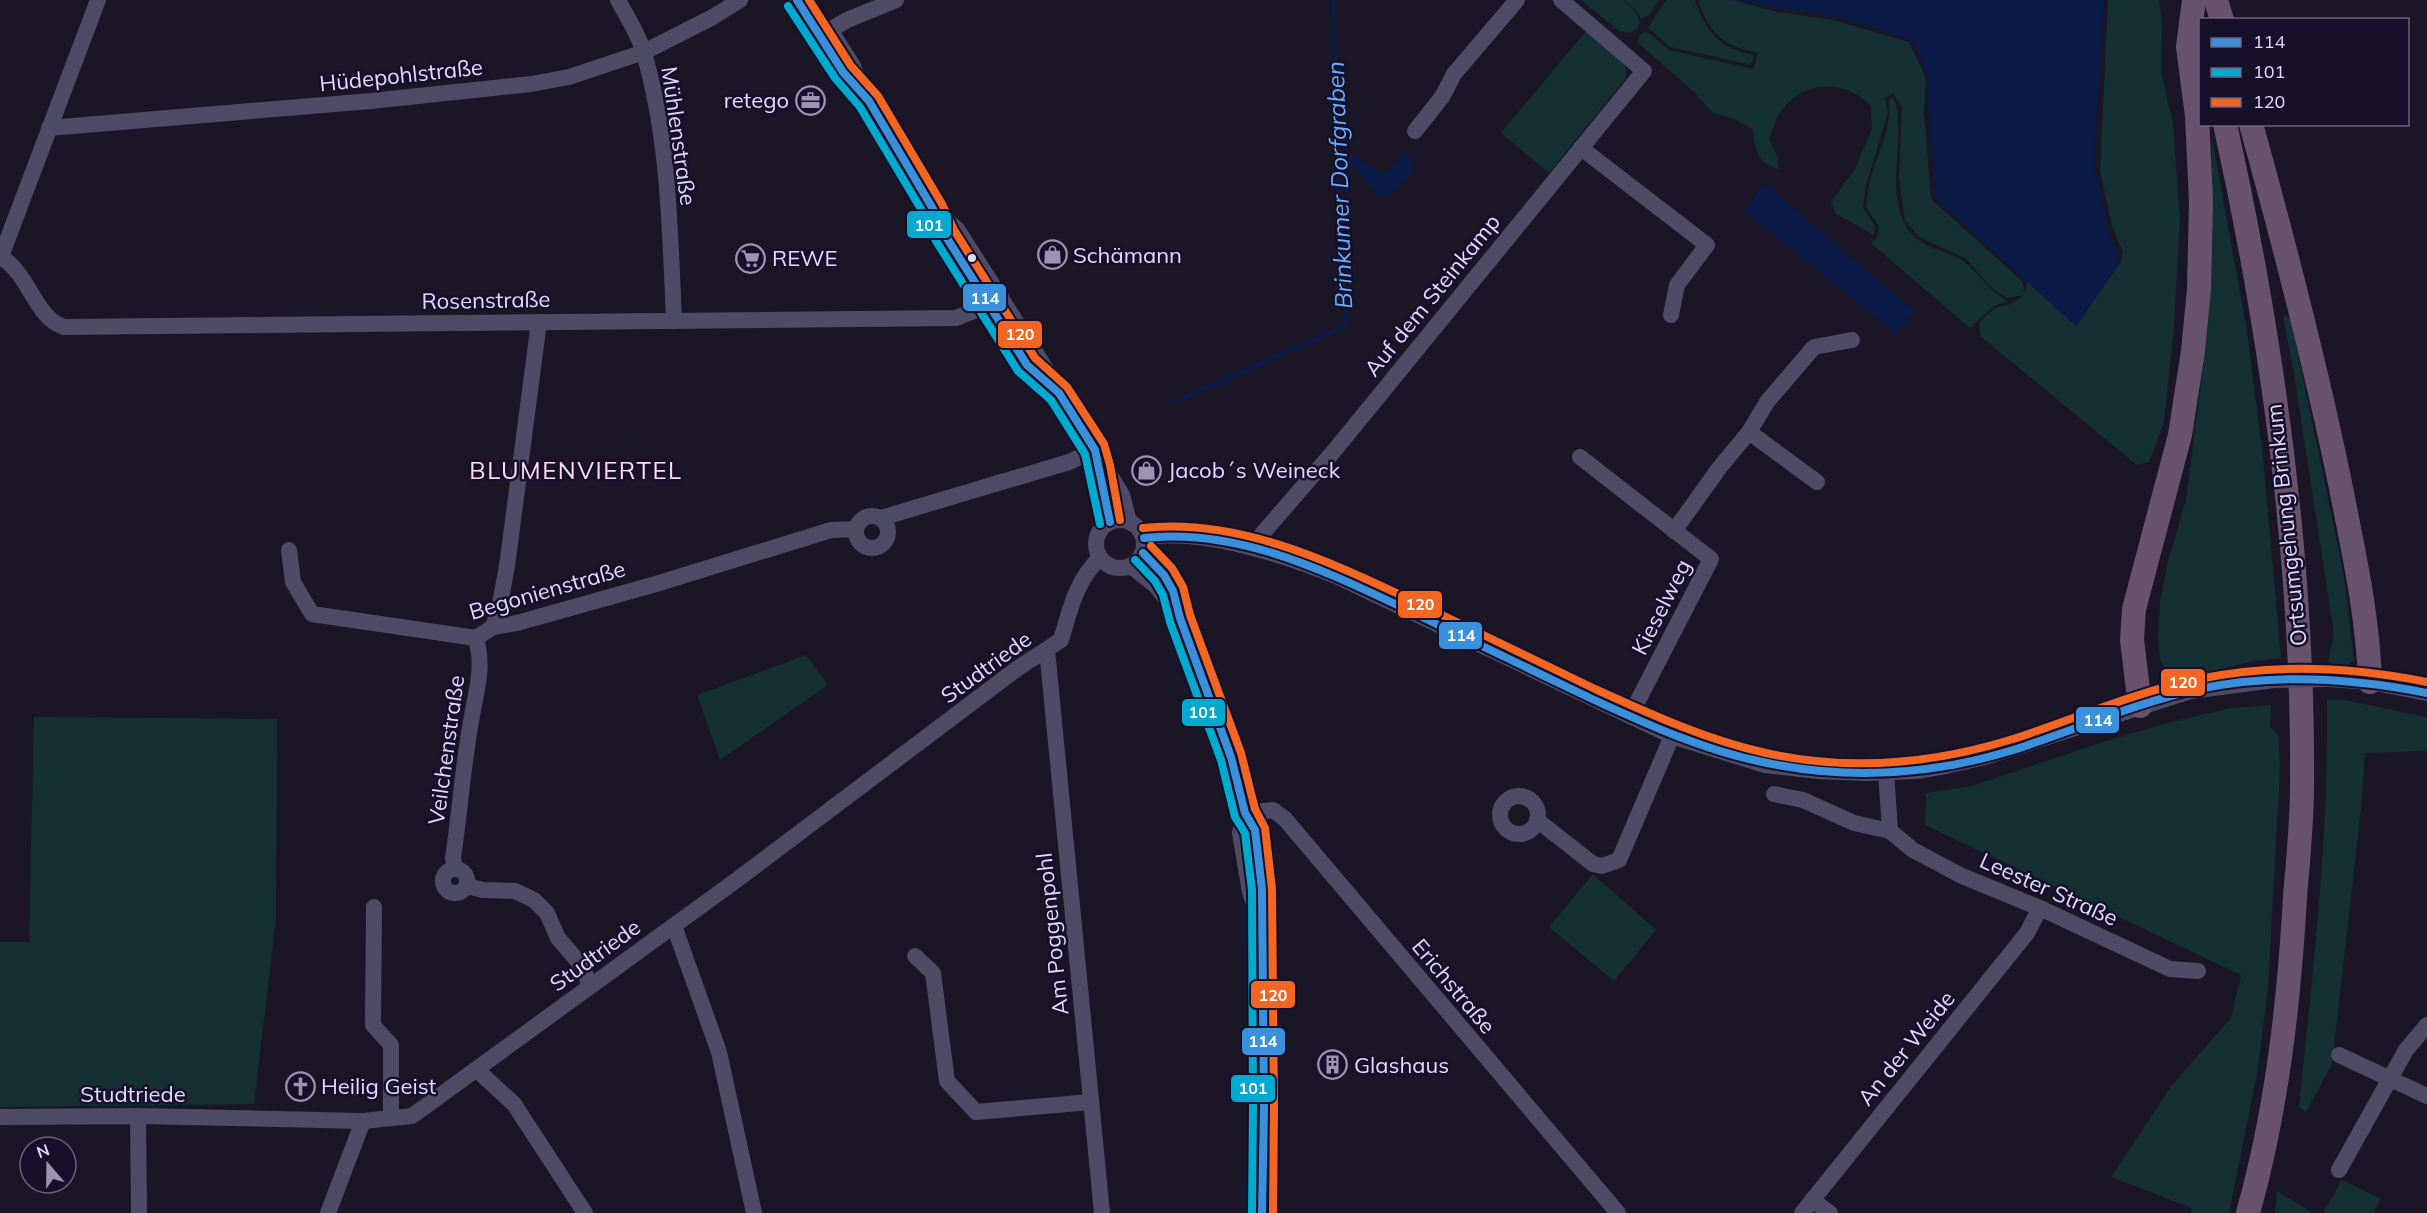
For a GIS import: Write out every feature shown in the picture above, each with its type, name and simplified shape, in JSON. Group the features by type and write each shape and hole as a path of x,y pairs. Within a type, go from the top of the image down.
{"highway":[{"path":"2196,0 2201,18"},
{"path":"2140,706 2132,640 2134,609 2180,435 2193,351 2199,289 2200,171 2197,116 2188,47 2196,0"},
{"path":"2216,0 2221,18"},
{"name":"Ortsumgehung Brinkum","path":"2225,126 2248,236 2286,480 2299,630 2301,708 2302,789 2292,944 2279,1064 2256,1184 2248,1213"},
{"path":"2252,126 2284,243 2321,392 2351,540 2369,651 2370,682"}],"street":[{"path":"0,257 98,0"},
{"name":"Mühlenstraße","path":"618,0 644,52 666,172 675,321"},
{"name":"Hüdepohlstraße","path":"49,128 343,104 531,84 569,77 644,52 713,17 740,0"},
{"path":"797,0 853,66 862,91 933,209 945,235 995,301 1027,365 1059,393 1122,495 1129,521"},
{"path":"810,0 825,33"},
{"path":"825,33 847,20 896,0"},
{"path":"1414,131 1442,97 1454,74 1517,0"},
{"name":"Auf dem Steinkamp","path":"1257,549 1262,534 1334,451 1644,70 1562,0"},
{"path":"1581,148 1707,245 1677,285 1671,315"},
{"name":"Rosenstraße","path":"0,257 18,272 47,317 56,325 64,327 956,318 995,301"},
{"path":"493,627 499,609 507,566 539,322"},
{"name":"Kieselweg","path":"1674,531 1720,467 1749,432 1767,402 1814,347 1852,340"},
{"path":"1749,432 1817,482"},
{"path":"1095,450 1110,522"},
{"name":"Begonienstraße","path":"289,550 293,582 312,614 476,638 493,627 517,623 656,584 831,530 856,529 865,517 881,518 1069,462 1095,450"},
{"name":"Kieselweg","path":"1580,457 1711,559 1630,716"},
{"path":"856,529 856,537 861,544 868,548 876,548 883,544 888,536 887,526 881,518"},
{"path":"1262,1213 1264,1108 1261,923 1250,892 1240,833 1245,813 1231,757 1180,618 1173,591 1143,545 1138,528 1129,521 1119,519 1110,522 1101,528 1096,538 1096,548 1100,558 1108,565 1119,569 1131,566 1138,561 1143,545 1164,534 1257,549 1292,558 1338,577 1672,736 1765,765 1842,773 1916,771 1985,757 2140,706 2210,687 2274,680 2329,679 2370,682 2427,693"},
{"name":"Studtriede","path":"0,1117 138,1116 363,1121 412,1116 893,765 1018,668 1061,640 1075,592 1088,569 1100,558"},
{"path":"1131,566 1156,586 1180,618"},
{"name":"Veilchenstraße","path":"476,638 480,656 480,681 472,716 453,858 455,869 447,872 443,880 446,888 452,893 461,892 467,886 483,890 515,891 534,900 547,914 558,938 582,966 590,986"},
{"name":"Am Poggenpohl","path":"1047,650 1102,1213"},
{"path":"1537,820 1593,864 1602,866 1619,860 1672,736"},
{"path":"1886,772 1890,831"},
{"name":"Leester Straße","path":"1774,794 1803,800 1854,823 1890,831 1913,850 1962,876 2040,908 2170,969 2198,971"},
{"name":"Erichstraße","path":"1245,813 1273,810 1285,819 1618,1213"},
{"path":"374,907 373,1025 391,1045 391,1118"},
{"name":"An der Weide","path":"1802,1213 2027,933 2040,908"},
{"path":"674,926 719,1052 754,1213"},
{"path":"915,956 933,973 947,1081 976,1112 1091,1102"},
{"path":"2339,1170 2406,1050 2427,1025"},
{"path":"2339,1055 2427,1095"},
{"path":"477,1070 514,1104 585,1213"},
{"path":"138,1116 139,1213"},
{"path":"328,1213 363,1121"},
{"path":"1812,1200 1830,1213"}],"green space":[{"path":"1581,0 1623,0 1636,12 1640,22 1631,33 1619,31"},
{"path":"1624,0 1659,0 1649,15 1641,19 1637,11"},
{"path":"1666,0 1695,0 1704,21 1716,37 1732,48 1754,55 1751,65 1670,47 1648,28"},
{"path":"1698,0 1732,0 1778,12 1833,20 1909,42 1926,78 1924,112 1931,199 2022,281 2025,292 2028,282 2076,326 2120,263 2123,252 2113,230 2100,171 2108,0 2159,0 2162,23 2161,71 2173,123 2180,220 2173,338 2164,422 2149,462 2137,465 1980,336 1979,322 1995,308 2011,304 2024,295 2007,298 1992,288 1965,258 1919,237 1905,220 1899,179 1902,107 1893,93 1885,98 1888,113 1866,185 1863,208 1875,226 1874,235 1836,214 1831,202 1855,169 1872,129 1871,106 1861,97 1837,87 1812,89 1800,94 1780,113 1769,139 1777,156 1779,169 1765,163 1758,155 1752,129 1734,119 1713,113 1693,91 1638,43 1640,35 1646,31 1669,50 1753,69 1758,53 1735,47 1719,37 1707,22"},
{"path":"1586,31 1625,63 1626,78 1549,173 1501,133"},
{"path":"1893,97 1898,132 1896,191 1899,210 1907,227 1925,244 1962,260 2007,301 1993,307 1970,328 1871,243 1877,237 1879,226 1866,208 1869,184 1886,132 1889,100"},
{"path":"2212,138 2247,331 2263,457 2281,658 2255,661 2178,679 2168,672 2160,660 2158,636 2160,602 2168,562 2186,500 2208,327"},
{"path":"2286,315 2291,320 2344,576 2354,660 2346,666 2335,667 2328,662 2334,634 2294,374 2283,317"},
{"path":"806,655 828,685 720,760 697,695"},
{"path":"2327,700 2345,700 2427,717 2427,751 2365,753 2362,800 2332,1064 2306,1112 2299,1107 2323,853"},
{"path":"2271,705 2270,727 2278,735 2280,768 2268,988 2258,1068 2229,1213 2191,1213 2192,1208 2111,1177 2172,1085 2231,1018 2241,975 1925,825 1926,793 1972,786 2159,725 2231,708"},
{"path":"34,717 277,719 276,919 254,1104 0,1107 0,942 29,942"},
{"path":"1593,874 1656,930 1614,981 1549,927"},
{"path":"2342,1180 2381,1199 2373,1213 2323,1213"},
{"path":"2277,1191 2313,1213 2275,1213"}],"water":[{"path":"1737,0 2104,0 2094,166 2109,229 2120,263 2076,326 1936,199 1928,109 1928,77 1912,40 1837,17"},
{"path":"1338,147 1382,173 1386,173 1404,154 1413,158 1414,164 1400,187 1383,198 1377,195 1358,170 1347,165 1339,170"},
{"path":"1764,183 1914,311 1896,334 1745,211"}],"waterway":[{"name":"Brinkumer Dorfgraben","path":"1173,403 1342,327 1346,317 1337,165 1333,0"}],"transit line":[{"name":"114","path":"797,0 843,72 869,101 933,209 945,235 1027,365 1059,393 1095,450 1110,522"},
{"name":"120","path":"809,0 851,66 878,96 942,204 954,230 1035,358 1067,387 1104,444 1120,520"},
{"name":"101","path":"788,6 835,78 860,107 924,214 936,241 1018,371 1051,400 1085,454 1100,524"},
{"name":"120","path":"1143,528 1212,529 1246,535 1312,556 1376,583 1658,717 1744,748 1797,759 1828,762 1890,762 1983,748 2175,684 2228,674 2285,669 2342,670 2427,682"},
{"name":"114","path":"1144,538 1177,536 1210,539 1274,553 1365,590 1654,727 1744,758 1829,772 1891,772 1952,765 2013,750 2128,709 2175,695 2228,684 2313,679 2370,684 2427,693"},
{"name":"120","path":"1151,546 1172,568 1183,587 1190,615 1241,753 1255,809 1265,828 1272,889 1273,1213"},
{"name":"114","path":"1143,553 1164,575 1173,591 1180,618 1231,757 1245,813 1255,830 1262,889 1264,1108 1262,1213"},
{"name":"101","path":"1135,560 1155,581 1163,595 1170,622 1221,760 1235,817 1245,833 1252,890 1252,1213"}],"place":[{"name":"retego","path":"810,100"},
{"name":"Schämann","path":"1052,255"},
{"name":"REWE","path":"751,258"},
{"name":"Jacob´s Weineck","path":"1147,470"},
{"name":"Glashaus","path":"1333,1065"},
{"name":"Heilig Geist","path":"300,1086"}],"district":[{"name":"BLUMENVIERTEL","path":"576,471"}]}
